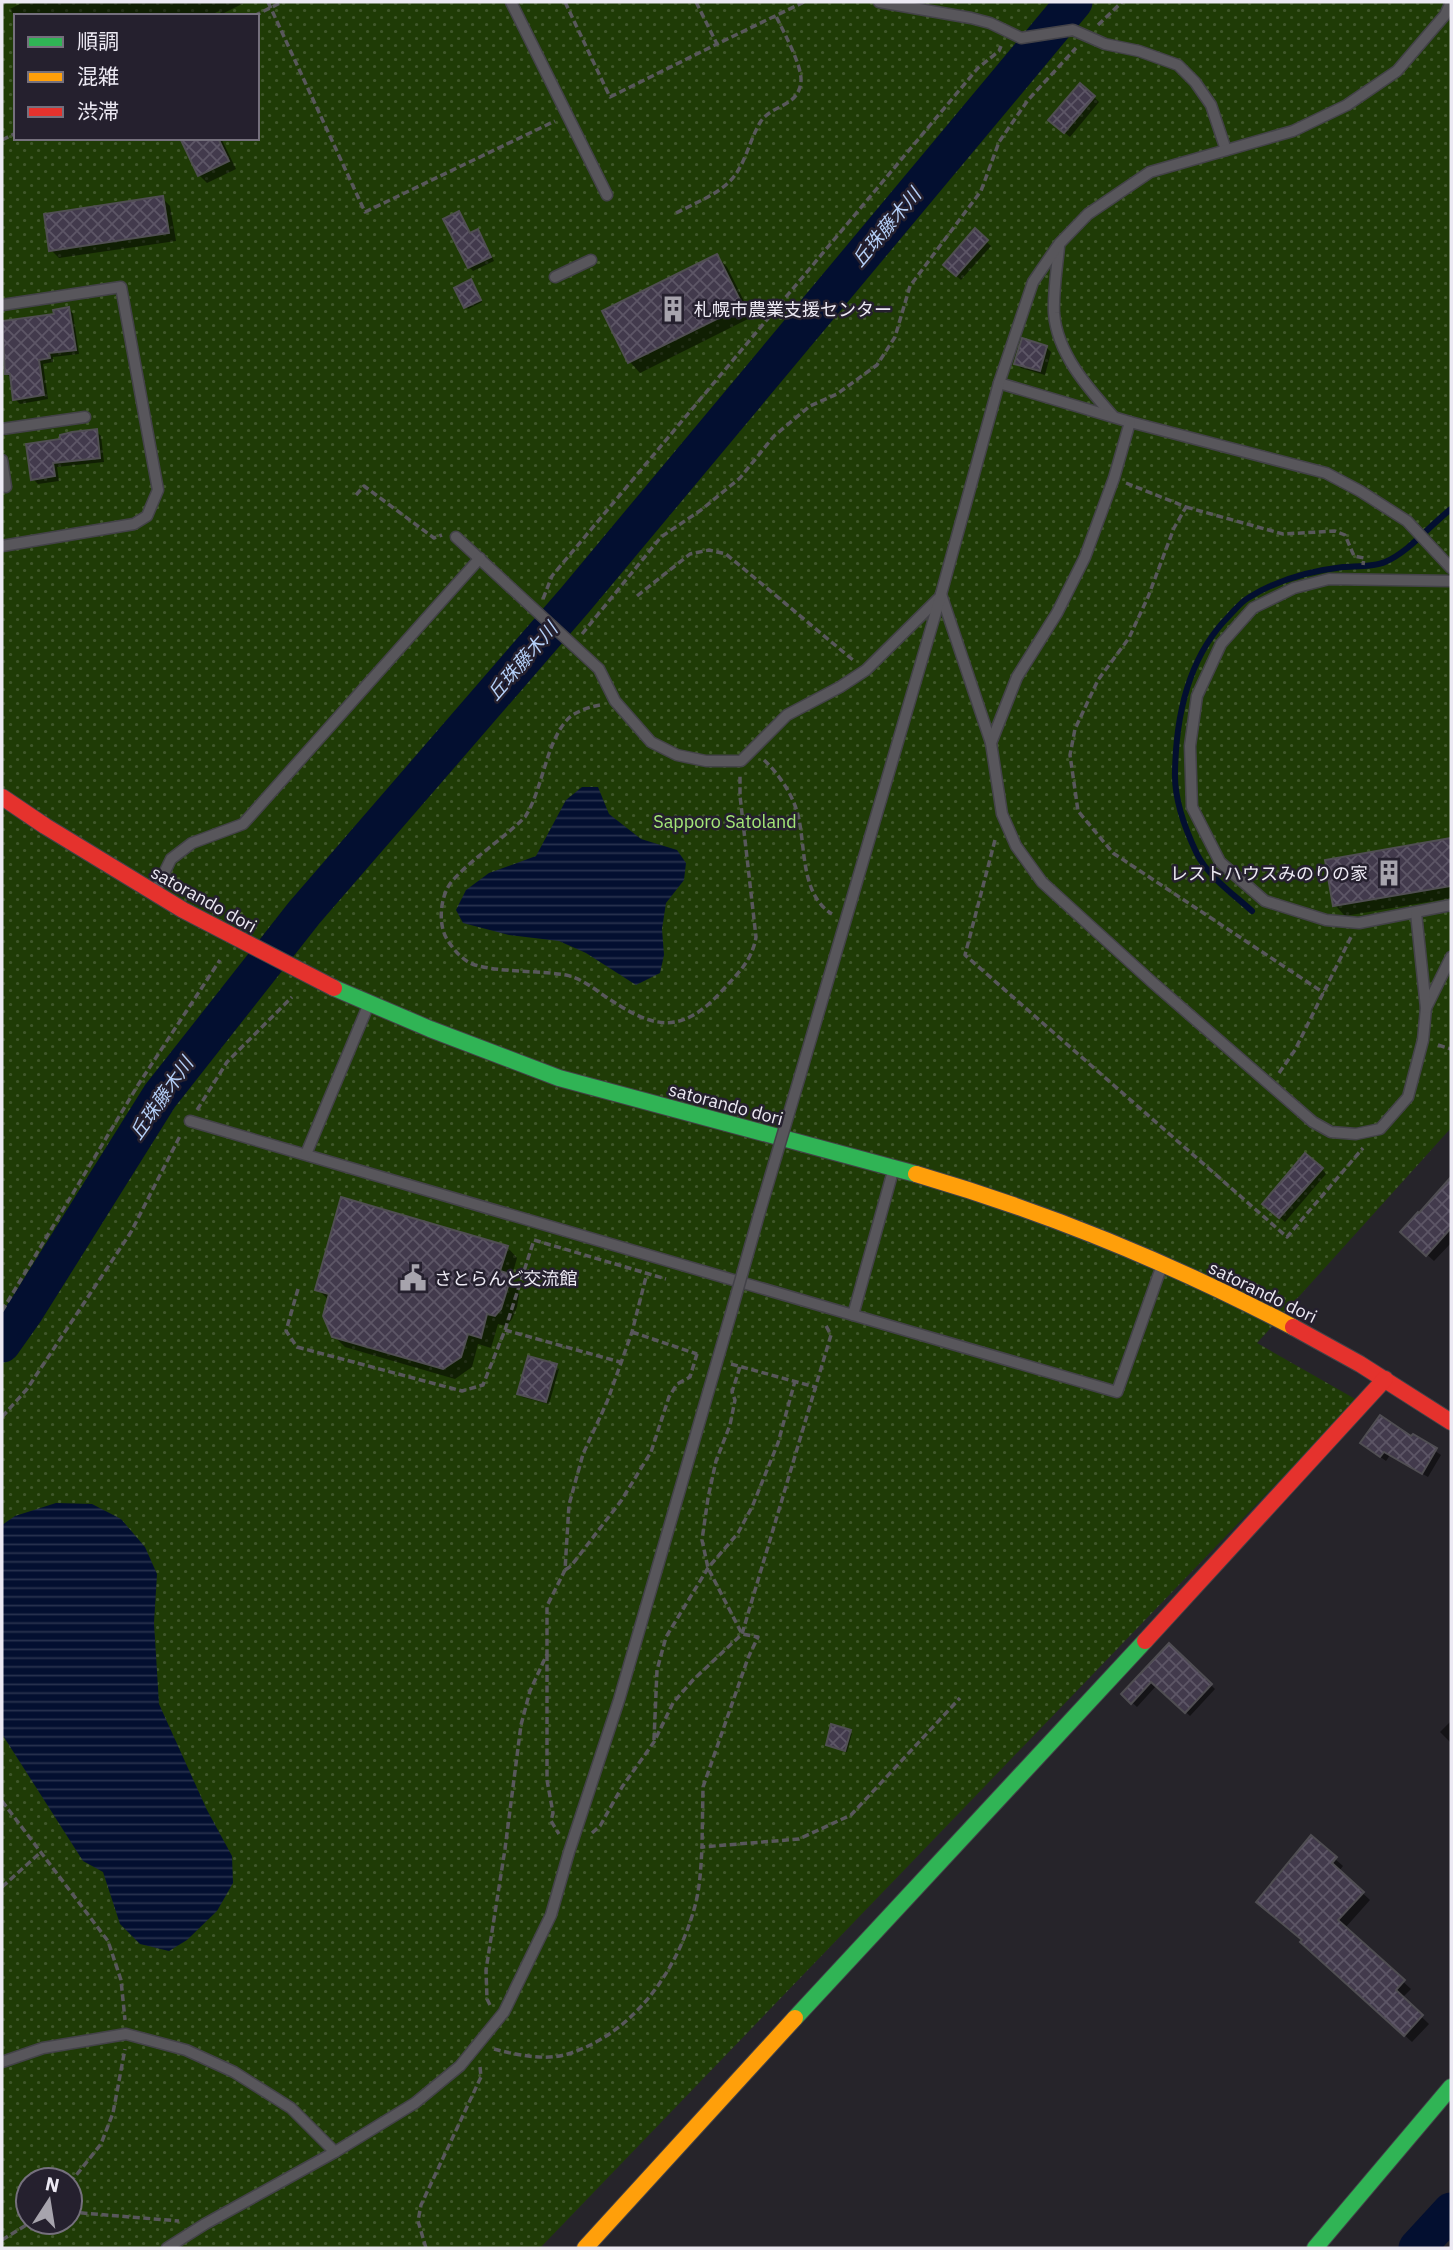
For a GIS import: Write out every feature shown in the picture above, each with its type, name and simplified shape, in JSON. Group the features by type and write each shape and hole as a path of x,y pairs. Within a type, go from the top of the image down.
{"street":[{"name":"satorando dori","path":"2,797 154,894 229,937 369,1004 430,1030 567,1081 733,1127 894,1167 997,1199 1096,1235 1258,1310 1330,1347 1451,1422"},
{"path":"585,2248 1385,1379"},
{"path":"1315,2248 1451,2087"}],"lane":[{"path":"511,2 607,195"},
{"path":"879,2 971,18 1021,38 1073,30 1105,44 1139,51 1178,65 1195,82 1211,105 1226,150"},
{"path":"167,2248 415,2103 460,2066 504,2012 551,1915 619,1700 941,596 999,383 1033,282 1059,244 1088,214 1150,172 1293,131 1347,105 1397,71 1445,15 1451,2"},
{"path":"1059,244 1054,314 1062,346 1084,385 1114,417"},
{"path":"555,277 591,260"},
{"path":"2,305 121,287 158,490 147,516 134,524 2,546"},
{"path":"999,383 1130,422 1326,473 1360,491 1411,525 1451,568"},
{"path":"2,429 85,417"},
{"path":"991,743 1017,677 1057,613 1085,557 1114,478 1130,422"},
{"path":"2,460 6,487"},
{"path":"456,537 599,669 615,701 651,741 677,755 706,761 741,761 787,715 866,670 941,596"},
{"path":"154,894 171,859 192,843 243,824 480,558"},
{"path":"1451,581 1329,579 1294,588 1253,608 1221,644 1197,696 1189,746 1192,807 1220,862 1265,901 1326,920 1359,923 1451,905"},
{"path":"941,596 991,743 1002,814 1016,846 1042,883 1270,1086 1313,1122 1331,1132 1356,1135 1380,1129 1408,1097 1423,1040 1426,1009 1416,913"},
{"path":"1426,1009 1451,957"},
{"path":"306,1154 369,1004"},
{"path":"190,1121 1117,1392 1162,1265"},
{"path":"853,1315 894,1167"},
{"path":"2,2062 43,2048 126,2035 186,2050 234,2072 291,2108 335,2152"}],"path":[{"path":"268,2 365,212 569,114"},
{"path":"258,14 282,2"},
{"path":"565,2 610,97 804,2"},
{"path":"696,2 717,44"},
{"path":"574,644 661,537 701,510 740,478 774,436 810,406 837,394 877,365 895,337 910,286 981,191 999,142 1028,100 1122,2"},
{"path":"676,213 729,183 762,119 794,100 801,80 799,70 776,16"},
{"path":"539,612 552,576 978,68 999,51 1007,31"},
{"path":"1114,478 1186,507 1283,534 1335,531 1345,535 1354,556 1364,558"},
{"path":"356,495 363,486 434,538 448,532 456,537"},
{"path":"1186,507 1174,528 1149,597 1129,638 1098,680 1074,729 1070,755 1078,811 1113,853 1324,993"},
{"path":"637,596 690,554 709,551 726,554 866,670"},
{"path":"615,701 588,707 566,720 555,741 533,804 525,817 451,881 443,901 445,936 457,954 474,964 567,975 584,982 648,1021 671,1023 690,1018 710,1004 747,963 754,951 756,937 740,796 741,761"},
{"path":"753,750 776,773 792,798 798,814 812,890 822,908 845,923"},
{"path":"1002,814 965,955 1287,1237 1380,1129"},
{"path":"1270,1086 1295,1050 1359,923"},
{"path":"2,1311 138,1085 220,960"},
{"path":"2,1417 27,1389 131,1232 176,1142 228,1062 292,997"},
{"path":"298,1289 286,1331 297,1347 462,1391 483,1385 505,1329 534,1240 673,1280"},
{"path":"648,1273 632,1332 607,1402 583,1454 569,1505 565,1570 547,1606 547,1780 553,1813 551,1821 569,1852 600,1826 622,1787 654,1742 673,1703 693,1680 742,1634 831,1335 825,1323"},
{"path":"505,1329 620,1362"},
{"path":"565,1570 572,1566 621,1501 651,1452 669,1396 677,1384 690,1377 697,1354"},
{"path":"740,1367 732,1392 735,1400 730,1425 716,1461 702,1540 708,1568 742,1634"},
{"path":"654,1742 657,1670 666,1637 708,1568 738,1533 752,1507 778,1443 795,1381"},
{"path":"426,2248 418,2221 421,2206 481,2077 478,2045 524,2056 567,2054 603,2039 638,2010 666,1977 696,1903 702,1847 703,1787 748,1658 758,1637 742,1634"},
{"path":"497,2021 487,1999 486,1970 521,1725 530,1691 547,1654"},
{"path":"702,1847 799,1839 851,1815 960,1698"},
{"path":"2,1801 108,1941 121,1980 126,2035 124,2062 113,2113 101,2144 84,2166"},
{"path":"2,1887 41,1852"},
{"path":"84,2213 205,2224"}],"green space":[{"name":"Sapporo Satoland","path":"2,2 1451,2 1451,1128 1257,1343 1357,1400 540,2248 2,2248"}],"water":[{"path":"582,787 598,787 609,814 641,839 677,850 686,863 684,880 666,903 662,929 664,955 660,973 636,985 586,953 559,941 509,935 463,923 456,910 466,890 489,873 536,856 566,800"},
{"path":"56,1503 92,1504 121,1519 145,1547 157,1574 154,1623 159,1704 207,1810 232,1856 233,1883 217,1911 187,1940 169,1951 140,1944 120,1924 103,1872 83,1861 2,1734 2,1525 15,1516"}],"building":[{"path":"1080,83 1095,96 1064,133 1048,120"},
{"path":"181,140 219,140 229,161 198,176"},
{"path":"163,196 169,233 49,251 44,214"},
{"path":"459,211 470,233 478,229 491,257 468,268 443,219"},
{"path":"975,228 988,240 956,276 943,265"},
{"name":"札幌市農業支援センター","path":"717,254 743,306 628,363 602,311"},
{"path":"471,279 481,300 464,308 454,288"},
{"path":"69,307 76,350 49,353 50,358 39,360 44,395 13,400 10,374 5,374 2,321 54,314 53,310"},
{"path":"1022,338 1047,346 1040,371 1014,364"},
{"path":"97,429 100,458 53,463 55,476 31,480 26,444 60,439 60,435 72,432"},
{"name":"レストハウスみのりの家","path":"1451,838 1451,886 1333,906 1325,860"},
{"path":"1305,1153 1323,1168 1279,1218 1262,1204"},
{"path":"1451,1177 1451,1228 1426,1256 1400,1232"},
{"name":"さとらんど交流館","path":"341,1197 508,1246 500,1271 507,1273 509,1283 501,1309 495,1316 487,1314 481,1338 468,1334 461,1357 443,1369 332,1337 323,1316 329,1294 315,1290"},
{"path":"528,1356 557,1364 546,1402 517,1394"},
{"path":"1380,1415 1411,1436 1413,1434 1437,1448 1422,1474 1384,1452 1380,1457 1360,1443"},
{"path":"1169,1643 1212,1684 1185,1713 1151,1682 1131,1704 1121,1694"},
{"path":"831,1724 851,1730 845,1751 826,1745"},
{"path":"1311,1835 1337,1857 1332,1863 1364,1892 1338,1920 1405,1980 1396,1990 1423,2015 1404,2036 1300,1942 1302,1940 1256,1902"}],"waterway":[{"name":"丘珠藤木川","path":"2,1344 160,1096 304,913 575,600 1074,2"},
{"path":"1252,911 1202,862 1178,804 1175,772 1178,730 1187,688 1203,650 1238,606 1259,591 1318,571 1385,562 1411,545 1451,509"},
{"path":"1417,2248 1451,2211"}],"traffic: fast":[{"path":"334,988 430,1029 559,1078 916,1174"},
{"path":"795,2018 1145,1641"},
{"path":"1315,2248 1451,2087"}],"traffic: slow":[{"path":"916,1174 1013,1205 1108,1241 1202,1282 1293,1327"},
{"path":"585,2248 795,2018"}],"traffic: jam":[{"path":"2,797 183,910 334,988"},
{"path":"1293,1327 1360,1364 1451,1422"},
{"path":"1145,1641 1385,1379"}],"place":[{"name":"札幌市農業支援センター","path":"673,309"},
{"name":"レストハウスみのりの家","path":"1389,873"},
{"name":"さとらんど交流館","path":"413,1278"}]}
